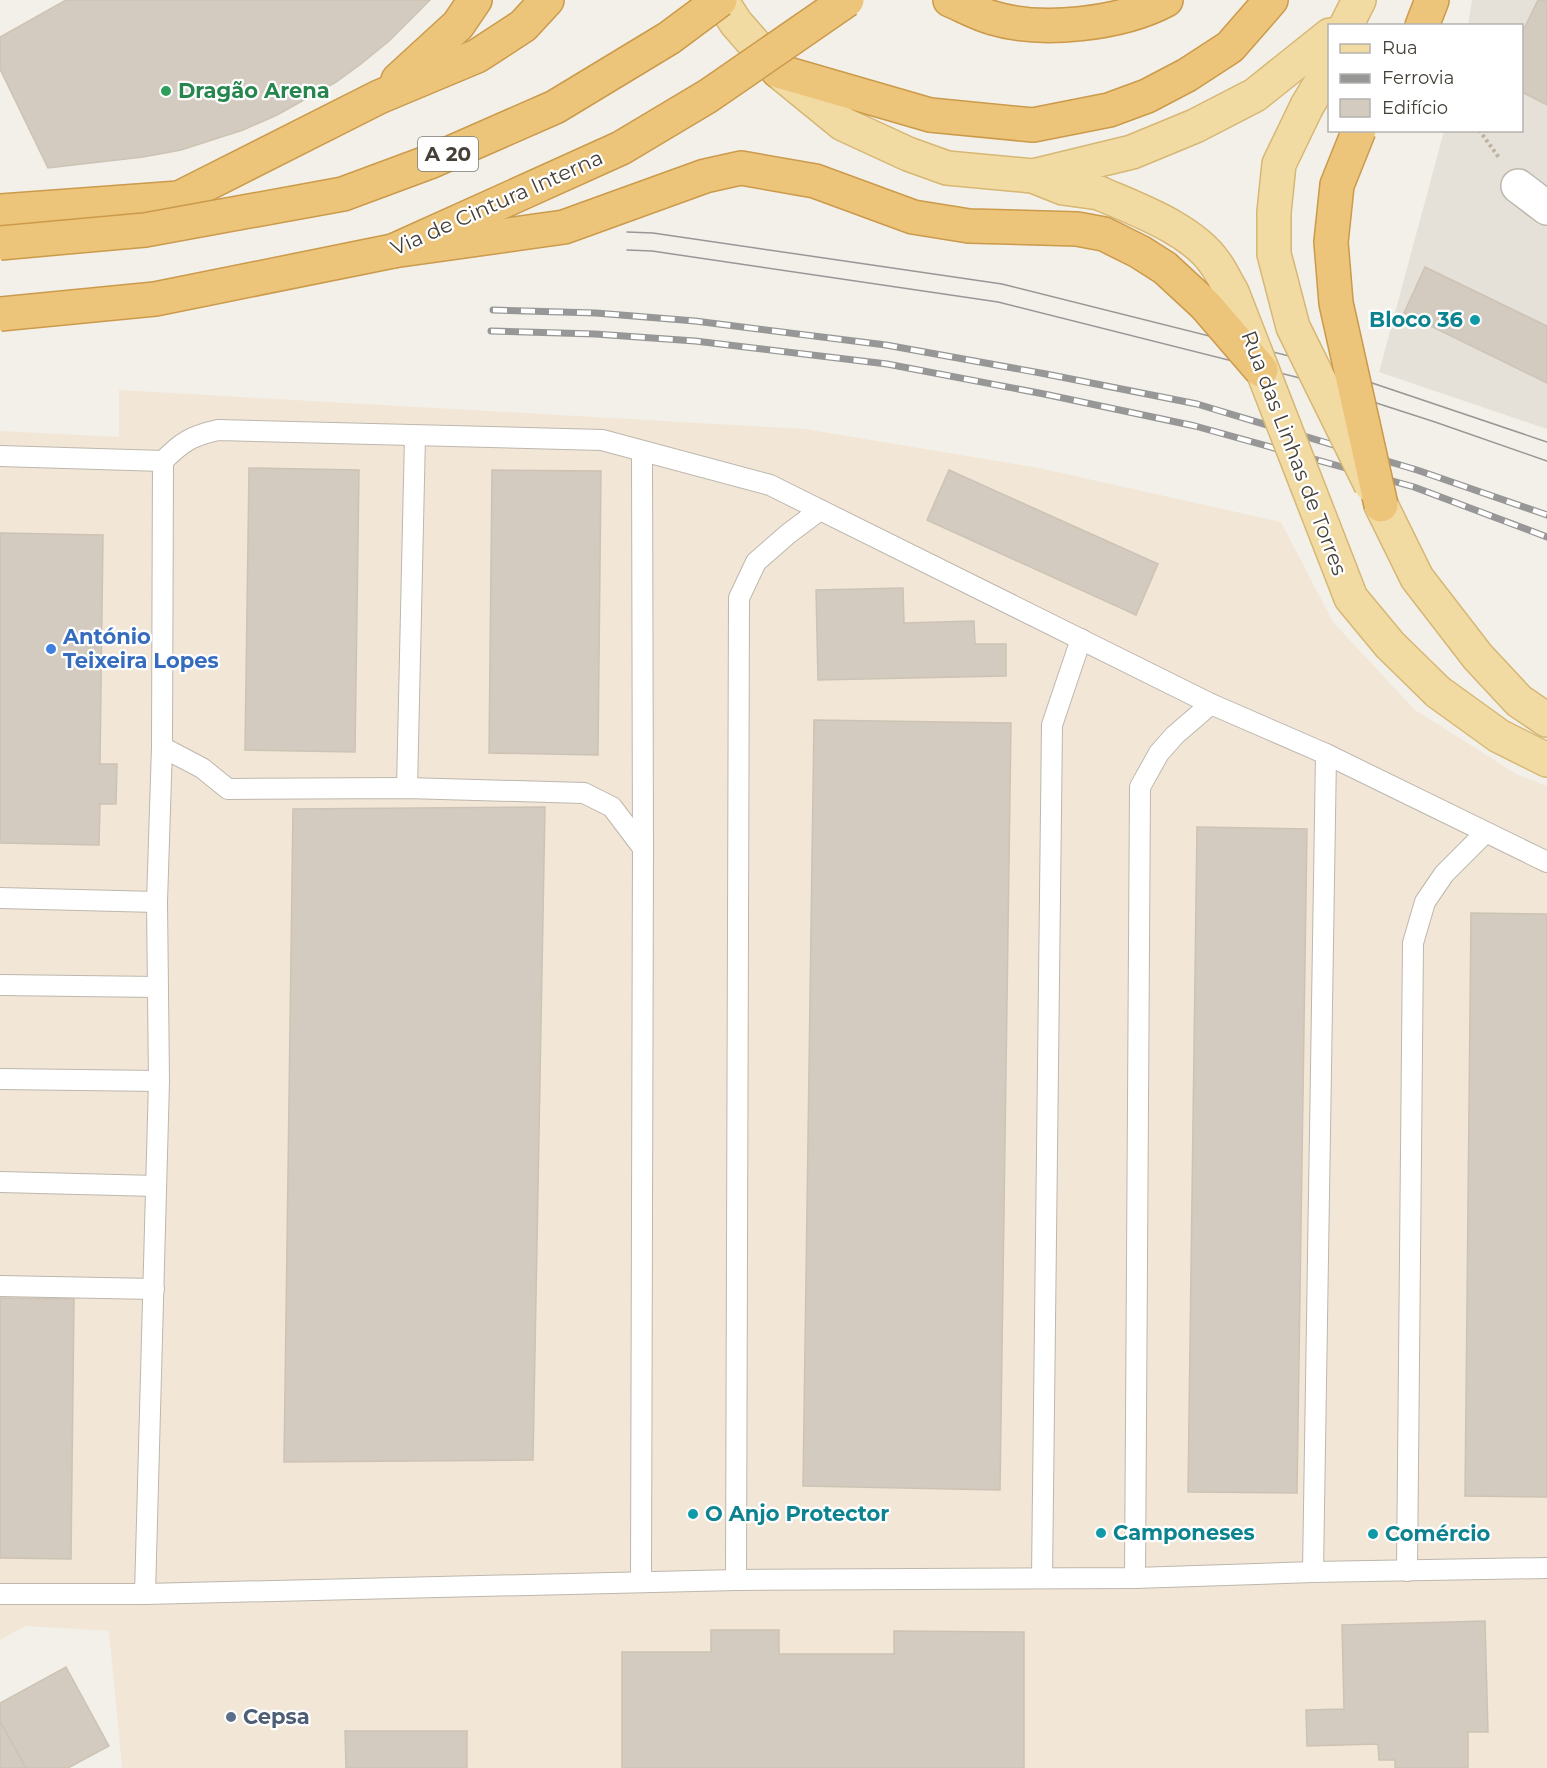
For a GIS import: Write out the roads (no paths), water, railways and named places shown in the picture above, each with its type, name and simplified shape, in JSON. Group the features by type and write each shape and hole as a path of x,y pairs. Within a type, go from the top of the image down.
{"highway":[{"path":"379,97 458,25 475,0"},
{"path":"0,211 179,198 379,97 477,56 523,26 547,0"},
{"name":"A 20","path":"0,243 145,230 343,194 432,161 555,107 669,38 720,0"},
{"name":"Via de Cintura Interna","path":"0,314 155,299 393,251 621,148 708,96 847,0"},
{"path":"950,0 994,19 1046,26 1092,24 1155,6 1166,0"},
{"path":"778,71 930,115 1033,125 1109,110 1147,96 1187,75 1230,47 1271,0"},
{"path":"1423,24 1432,0"},
{"path":"1358,132 1337,185 1331,242 1336,303 1381,505"},
{"path":"393,251 564,227 705,176 741,168 815,181 913,217 969,226 1077,229 1104,234 1140,252 1165,268 1206,305 1262,370"}],"main road":[{"path":"720,0 736,23 778,71 843,124 908,154 947,168 1033,176 1132,152 1195,126 1255,95 1328,35"},
{"path":"1328,65 1279,164 1274,212 1274,254 1293,327 1418,578 1478,657 1519,701 1547,720"},
{"name":"Rua das Linhas de Torres","path":"1033,176 1063,188 1099,193 1164,222 1188,237 1214,262 1232,292 1351,598 1390,645 1438,692 1499,736 1547,760"}],"street":[{"path":"1518,186 1547,207"}],"lane":[{"path":"145,1594 159,1081 157,902 162,747 163,461 179,444 196,435 218,430 602,440 770,485 1211,704 1326,754 1547,862"},
{"path":"407,788 415,436"},
{"path":"641,1582 642,452"},
{"path":"0,456 163,461"},
{"path":"736,1580 739,598 756,562 820,510"},
{"path":"1042,1578 1052,725 1081,639"},
{"path":"1134,1578 1140,787 1159,753 1175,735 1211,704"},
{"path":"162,747 202,768 228,789 407,788 584,793 612,807 643,848"},
{"path":"1313,1572 1326,754"},
{"path":"1407,1571 1413,943 1425,902 1444,874 1485,833"},
{"path":"0,897 157,902"},
{"path":"0,985 157,987"},
{"path":"0,1079 159,1081"},
{"path":"0,1182 156,1186"},
{"path":"0,1286 154,1289"},
{"path":"0,1594 145,1594 736,1580 1134,1578 1547,1568"}],"tram line":[{"path":"627,232 653,233 1002,284 1301,359 1547,442"},
{"path":"627,250 652,251 998,302 1296,377 1547,461"}],"railway":[{"path":"493,310 596,313 695,321 886,345 1046,374 1197,404 1417,470 1547,515"},
{"path":"491,331 595,334 695,341 887,364 1044,394 1195,426 1414,487 1547,537"}],"place":[{"name":"Dragão Arena","path":"166,91"},
{"name":"Bloco 36","path":"1475,320"},
{"name":"António Teixeira Lopes","path":"51,649"},
{"name":"O Anjo Protector","path":"693,1514"},
{"name":"Camponeses","path":"1101,1533"},
{"name":"Comércio","path":"1373,1534"},
{"name":"Cepsa","path":"231,1717"}]}
